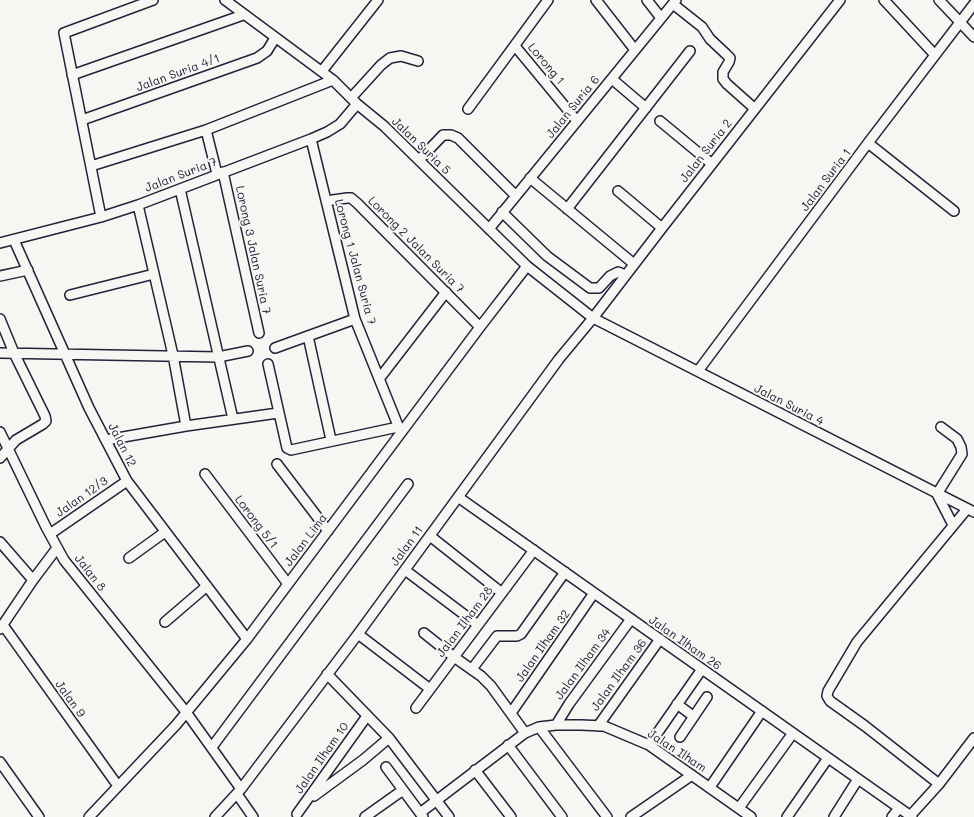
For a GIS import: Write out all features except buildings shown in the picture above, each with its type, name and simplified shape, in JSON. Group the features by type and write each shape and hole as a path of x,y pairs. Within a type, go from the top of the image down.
{"street":[{"path":"101,217 64,33 153,0"},
{"name":"Jalan Suria 5","path":"225,0 243,15 333,80 354,101 384,126 527,266 593,318"},
{"path":"322,71 377,0"},
{"path":"515,46 548,0"},
{"path":"596,0 635,50"},
{"path":"647,0 661,18"},
{"name":"Jalan Suria 2","path":"593,318 754,108 840,0"},
{"path":"884,0 935,55"},
{"path":"939,0 974,37"},
{"path":"674,2 702,27 710,39 730,58 723,72 723,78 727,84 754,108"},
{"name":"Jalan Suria 6","path":"489,229 674,2"},
{"name":"Jalan Suria 1","path":"698,371 974,4"},
{"path":"72,75 243,15"},
{"name":"Jalan Suria 4/1","path":"82,120 257,58 267,51 275,38"},
{"name":"Lorong 1","path":"468,109 515,46 577,121"},
{"path":"567,209 690,51"},
{"name":"Jalan Suria 7","path":"0,243 101,217 138,205 311,139 340,124 354,101 381,65 390,58 401,56 418,61"},
{"path":"612,79 646,108"},
{"path":"91,166 206,130 333,80"},
{"path":"660,122 712,164"},
{"name":"Lorong 3 Jalan Suria 7","path":"206,130 220,173 259,333"},
{"path":"419,160 443,135 451,135 458,138 516,196"},
{"name":"Lorong 1 Jalan Suria 7","path":"311,139 355,319 400,430"},
{"path":"868,143 954,211"},
{"path":"530,178 634,264"},
{"path":"180,189 232,419"},
{"path":"618,191 662,228"},
{"name":"Lorong 2 Jalan Suria 7","path":"326,201 351,198 480,326"},
{"path":"138,205 173,355 186,426"},
{"path":"502,212 547,256 590,288 599,288 610,276 618,272 625,275"},
{"name":"Jalan 12","path":"14,240 89,408 127,481 247,639"},
{"name":"Jalan Lima","path":"89,817 176,725 247,639 328,531 400,430 527,266"},
{"path":"0,276 28,270"},
{"path":"70,295 154,274"},
{"path":"379,379 446,292"},
{"name":"Jalan Suria 4","path":"593,318 970,510"},
{"name":"Jalan 11","path":"215,817 239,791 358,634 559,359 593,318"},
{"path":"0,319 14,353 45,416 46,421 16,440 0,458"},
{"path":"275,348 355,319"},
{"path":"308,336 331,440"},
{"path":"0,353 218,356 248,351"},
{"path":"268,364 287,448 291,450 331,440 400,430"},
{"path":"106,440 186,426 278,413"},
{"path":"941,427 957,439 961,447 962,454 937,494 953,525"},
{"name":"Jalan 8","path":"0,432 7,449 64,560 186,712 212,747 253,817"},
{"path":"277,464 328,531"},
{"name":"Lorong 5/1","path":"205,474 288,584"},
{"name":"Jalan 12/3","path":"50,534 127,481"},
{"path":"212,747 408,484"},
{"name":"Jalan Ilham 26","path":"458,497 911,816"},
{"path":"939,784 830,701 827,696 828,691 857,642 953,525 970,510"},
{"path":"128,558 165,532"},
{"path":"430,536 502,593"},
{"path":"0,542 33,580"},
{"path":"2,624 57,548"},
{"name":"Jalan Ilham 28","path":"416,708 534,550"},
{"path":"405,570 478,625"},
{"path":"472,669 497,636 517,636 521,634 565,572"},
{"path":"165,622 207,586"},
{"name":"Jalan Ilham 32","path":"511,713 594,593"},
{"name":"Jalan Ilham 34","path":"556,725 562,714 630,619"},
{"name":"Jalan 9","path":"2,624 118,786"},
{"path":"358,634 430,689"},
{"path":"424,634 482,676 525,733"},
{"name":"Jalan Ilham 36","path":"598,726 660,639"},
{"path":"649,745 702,669"},
{"path":"327,674 389,738 449,817"},
{"path":"680,736 707,697"},
{"path":"677,704 693,716"},
{"path":"710,787 762,712"},
{"name":"Jalan Ilham 10","path":"297,814 367,716"},
{"name":"Jalan Ilham","path":"421,815 436,800 525,733 539,727 556,725 604,726 649,745 751,817"},
{"path":"539,727 607,817"},
{"path":"739,808 793,733"},
{"path":"306,802 363,760 389,738"},
{"path":"911,816 939,784 974,738"},
{"path":"508,745 562,817"},
{"path":"787,817 828,758"},
{"path":"0,762 39,817"},
{"path":"386,767 421,815"},
{"path":"475,770 511,817"},
{"path":"631,817 692,775"},
{"path":"834,817 858,779"},
{"path":"365,817 403,790"},
{"path":"892,817 898,808"}]}
